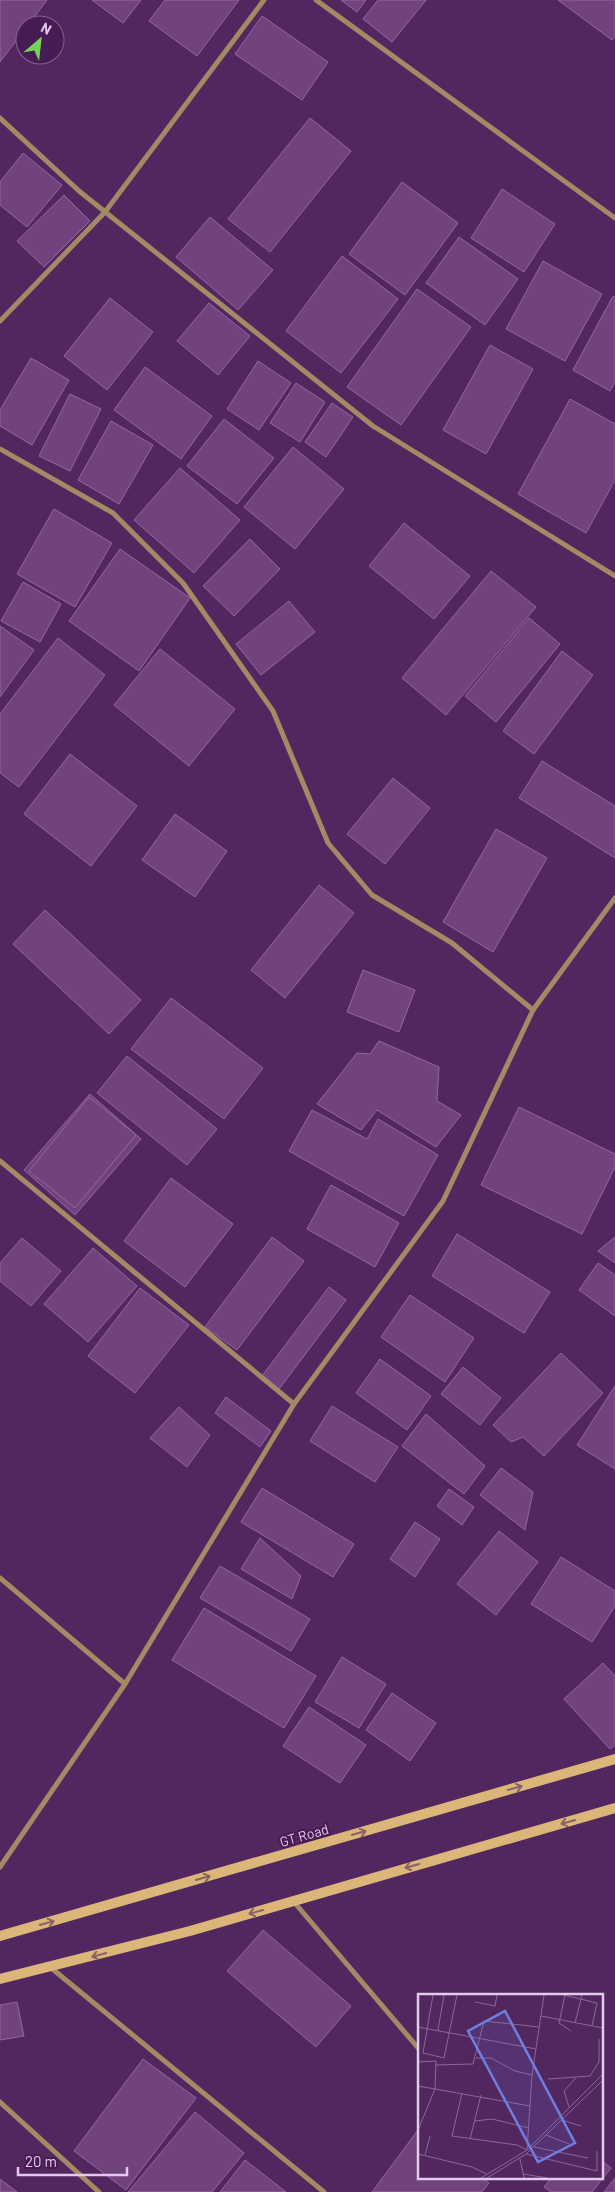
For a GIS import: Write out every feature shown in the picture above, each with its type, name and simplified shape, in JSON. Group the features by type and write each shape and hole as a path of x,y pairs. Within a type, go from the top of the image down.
{"main road":[{"name":"GT Road","path":"0,1936 615,1759"},
{"path":"0,1979 50,1968 613,1812"}],"street":[{"path":"0,321 105,212 264,0"},
{"path":"316,0 615,218"},
{"path":"0,118 79,191 374,426 615,576"},
{"path":"0,449 113,513 182,583 273,711 328,843 372,895 452,943 533,1010"},
{"path":"0,1867 125,1684 294,1404 443,1200 533,1010 615,898"},
{"path":"0,1160 294,1404"},
{"path":"0,1578 125,1684"},
{"path":"293,1901 418,2048"},
{"path":"50,1968 324,2192"},
{"path":"0,2102 99,2192"}],"building":[{"path":"0,0 47,0 36,15 15,15 15,42 0,62"},
{"path":"92,0 141,0 123,23"},
{"path":"165,0 239,0 197,56 149,21"},
{"path":"341,0 366,0 357,12"},
{"path":"378,0 426,0 392,42 363,19"},
{"path":"558,0 615,0 615,37 612,40"},
{"path":"262,16 328,62 302,100 235,54"},
{"path":"310,118 351,151 270,252 228,219"},
{"path":"23,153 62,185 27,227 0,205 0,182"},
{"path":"402,182 458,223 405,295 349,254"},
{"path":"502,189 555,224 524,272 471,238"},
{"path":"64,195 90,221 44,267 17,241"},
{"path":"210,217 273,270 238,310 176,257"},
{"path":"459,237 518,279 485,325 426,283"},
{"path":"342,256 398,299 341,373 286,331"},
{"path":"543,261 602,294 565,361 506,329"},
{"path":"417,289 471,327 401,425 347,387"},
{"path":"613,296 615,297 615,382 610,391 573,370"},
{"path":"110,298 153,332 107,390 64,356"},
{"path":"209,303 250,336 218,375 177,341"},
{"path":"490,345 533,369 486,454 443,430"},
{"path":"31,358 69,380 32,445 0,426 0,410"},
{"path":"258,361 291,383 259,430 227,409"},
{"path":"145,367 212,416 181,459 114,410"},
{"path":"296,383 325,402 300,442 270,423"},
{"path":"70,394 101,409 70,471 39,456"},
{"path":"570,399 615,424 615,480 586,533 518,494"},
{"path":"332,403 353,417 326,457 305,442"},
{"path":"224,419 274,458 237,504 187,466"},
{"path":"111,421 153,445 119,504 78,480"},
{"path":"293,447 344,489 295,549 244,507"},
{"path":"180,468 240,520 194,573 134,520"},
{"path":"54,509 112,543 75,607 17,574"},
{"path":"404,523 470,576 434,619 369,566"},
{"path":"250,539 280,569 234,616 203,586"},
{"path":"120,549 190,598 139,671 69,621"},
{"path":"491,571 536,607 446,715 402,678"},
{"path":"23,582 61,604 40,642 1,621"},
{"path":"289,601 315,632 261,675 236,644"},
{"path":"529,618 560,644 496,722 465,696"},
{"path":"0,626 34,650 0,697"},
{"path":"58,638 105,675 19,787 0,773 0,714"},
{"path":"160,649 235,709 189,766 114,705"},
{"path":"562,651 593,675 534,754 503,731"},
{"path":"70,754 137,806 91,866 24,814"},
{"path":"542,761 615,806 615,858 519,798"},
{"path":"393,778 430,808 385,864 347,834"},
{"path":"175,814 227,851 195,897 142,860"},
{"path":"496,829 547,858 493,952 443,922"},
{"path":"319,885 354,913 285,998 251,970"},
{"path":"45,910 141,1000 109,1034 13,944"},
{"path":"363,970 415,990 399,1032 347,1012"},
{"path":"171,998 263,1068 224,1119 131,1049"},
{"path":"379,1041 439,1067 437,1101 461,1115 436,1147 377,1110 361,1130 317,1104 357,1053 370,1054"},
{"path":"127,1056 217,1129 187,1165 97,1093"},
{"path":"90,1094 141,1139 75,1215 24,1170"},
{"path":"89,1097 136,1135 75,1208 29,1171"},
{"path":"519,1107 615,1154 615,1167 582,1234 481,1185"},
{"path":"312,1110 367,1139 378,1119 438,1155 404,1216 289,1151"},
{"path":"171,1178 233,1224 185,1287 124,1241"},
{"path":"331,1185 399,1223 375,1267 307,1229"},
{"path":"457,1234 550,1292 524,1333 432,1276"},
{"path":"272,1237 304,1261 237,1350 205,1327"},
{"path":"615,1237 615,1263 598,1251"},
{"path":"22,1238 61,1271 31,1306 0,1281 0,1263"},
{"path":"93,1248 137,1286 88,1342 44,1304"},
{"path":"598,1263 615,1275 615,1316 579,1290"},
{"path":"329,1287 346,1300 279,1389 262,1376"},
{"path":"140,1288 189,1325 135,1393 88,1356"},
{"path":"410,1295 474,1338 445,1382 381,1337"},
{"path":"561,1353 603,1393 544,1456 523,1437 511,1442 493,1425"},
{"path":"380,1359 431,1396 407,1430 356,1393"},
{"path":"463,1367 501,1398 480,1425 441,1394"},
{"path":"615,1386 615,1469 577,1445"},
{"path":"226,1397 271,1431 260,1447 215,1413"},
{"path":"332,1406 398,1447 375,1482 310,1441"},
{"path":"179,1407 210,1435 187,1467 150,1438"},
{"path":"426,1414 485,1466 464,1494 402,1446"},
{"path":"501,1468 533,1492 525,1530 480,1495"},
{"path":"262,1488 354,1544 333,1577 241,1522"},
{"path":"449,1489 474,1507 462,1525 437,1506"},
{"path":"415,1522 440,1539 415,1577 390,1559"},
{"path":"499,1531 538,1562 496,1615 457,1584"},
{"path":"260,1538 301,1576 292,1599 241,1569"},
{"path":"561,1557 615,1591 615,1606 592,1642 531,1604"},
{"path":"220,1566 310,1619 291,1651 200,1598"},
{"path":"204,1608 316,1676 284,1728 172,1660"},
{"path":"342,1657 386,1684 359,1728 315,1702"},
{"path":"603,1663 615,1676 615,1745 610,1749 564,1699"},
{"path":"392,1693 436,1723 410,1761 366,1730"},
{"path":"309,1707 366,1745 340,1783 283,1746"},
{"path":"263,1930 351,2006 316,2047 227,1971"},
{"path":"17,2002 24,2036 0,2040 0,2005"},
{"path":"143,2059 196,2098 126,2190 74,2151"},
{"path":"195,2112 244,2153 212,2192 128,2192"},
{"path":"418,2130 418,2180 485,2180 489,2183 482,2192 372,2192"},
{"path":"245,2160 286,2192 220,2192"},
{"path":"602,2161 611,2168 602,2179"},
{"path":"615,2178 615,2192 604,2192"},
{"path":"0,2179 17,2192 0,2192"},
{"path":"549,2180 602,2180 592,2192 551,2192 544,2187"}]}
